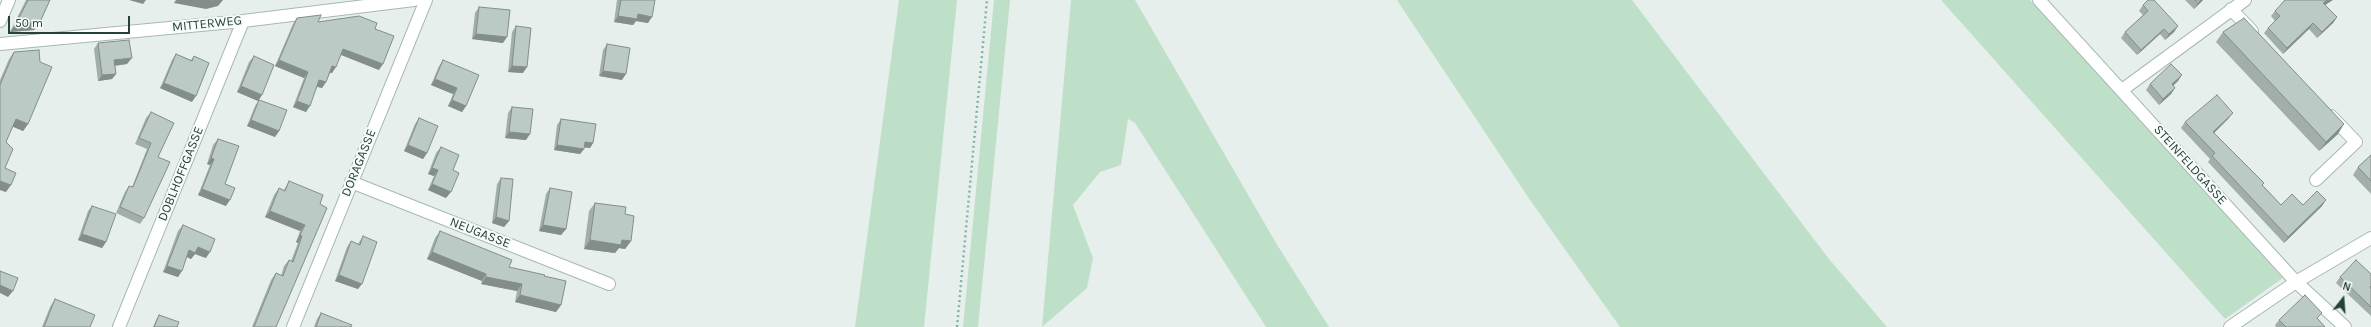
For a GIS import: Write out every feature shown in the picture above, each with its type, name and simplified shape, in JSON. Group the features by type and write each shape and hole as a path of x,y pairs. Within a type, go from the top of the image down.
{"street":[{"path":"0,21 9,0"},
{"name":"MITTERWEG","path":"0,44 243,21 414,0"},
{"name":"DORAGASSE","path":"293,327 426,0"},
{"name":"STEINFELDGASSE","path":"2039,0 2296,282 2345,327"},
{"path":"2122,90 2230,9 2245,0"},
{"path":"2230,9 2258,38"},
{"name":"DOBLHOFFGASSE","path":"119,327 243,21"},
{"path":"2316,180 2356,142 2323,107"},
{"name":"NEUGASSE","path":"352,182 609,284"},
{"path":"2230,327 2296,282 2371,238"}],"path":[{"path":"957,327 987,0"}],"green space":[{"path":"899,0 957,0 924,327 855,327"},
{"path":"994,0 1010,0 978,327 963,327"},
{"path":"1071,0 1135,0 1276,243 1329,327 1266,327 1135,123 1128,119 1121,165 1100,172 1073,205 1093,258 1087,288 1042,327"},
{"path":"1397,0 1632,0 1829,259 1887,327 1620,327 1530,200"},
{"path":"1941,0 2030,0 2283,278 2225,319"}],"building":[{"path":"28,0 50,0 40,22 16,24"},
{"path":"621,0 655,0 652,17 638,14 637,19 618,16"},
{"path":"2148,0 2154,0 2178,26 2169,34 2164,29 2141,50 2125,32 2148,11 2143,5"},
{"path":"2285,0 2328,0 2323,3 2337,17 2322,32 2313,23 2287,48 2268,28 2280,16 2275,11"},
{"path":"479,7 510,10 507,37 476,34"},
{"path":"321,15 318,22 359,16 377,23 375,29 394,36 383,64 343,49 336,67 332,66 326,82 319,80 310,106 297,101 308,72 279,60 297,18"},
{"path":"2244,18 2344,124 2326,142 2223,32"},
{"path":"516,26 531,28 527,67 512,66"},
{"path":"129,40 132,58 114,60 116,74 102,75 98,43"},
{"path":"607,44 630,48 626,74 603,71"},
{"path":"39,50 40,62 52,67 28,124 16,119 6,142 13,149 5,168 16,173 11,185 0,181 0,85 14,52"},
{"path":"176,54 192,61 194,56 209,63 196,96 164,83"},
{"path":"254,56 274,65 262,95 241,86"},
{"path":"443,60 479,75 466,106 452,100 457,88 435,79"},
{"path":"2171,64 2182,75 2172,84 2175,88 2163,99 2150,84"},
{"path":"2217,95 2233,113 2213,132 2264,183 2262,185 2281,205 2292,194 2303,205 2317,191 2326,200 2288,237 2212,156 2215,153 2185,122"},
{"path":"259,100 287,110 279,131 251,120"},
{"path":"512,107 533,109 530,134 509,132"},
{"path":"151,112 174,123 158,157 170,162 144,218 120,207 129,186 133,187 151,143 139,138"},
{"path":"419,118 438,126 427,153 408,145"},
{"path":"561,119 596,124 593,143 585,142 584,149 557,145"},
{"path":"218,139 239,146 225,184 235,188 230,200 202,189 214,159 211,158"},
{"path":"441,147 459,155 453,170 459,173 451,192 432,184 438,170 432,168"},
{"path":"2371,155 2371,181 2358,167"},
{"path":"501,178 513,179 509,221 496,217"},
{"path":"289,181 323,195 320,204 327,208 276,327 254,327 276,273 283,276 289,260 293,262 302,236 300,235 305,225 270,211 279,188 285,191"},
{"path":"550,188 572,192 566,229 543,225"},
{"path":"595,203 626,207 625,214 634,216 631,241 622,240 621,245 590,240"},
{"path":"92,206 116,214 106,242 82,234"},
{"path":"183,225 215,239 210,252 198,247 195,253 189,250 182,271 167,266"},
{"path":"440,231 512,260 509,267 566,281 561,305 520,295 522,284 486,277 486,274 432,252"},
{"path":"363,236 377,242 362,284 339,275 351,241 360,245"},
{"path":"2356,260 2371,274 2371,307 2340,277"},
{"path":"0,271 18,278 13,291 0,285"},
{"path":"2305,295 2322,313 2317,318 2325,327 2286,327 2279,320"},
{"path":"55,299 95,315 90,327 44,327"},
{"path":"321,313 352,325 351,327 316,327"},
{"path":"159,315 179,322 177,327 154,327"}]}
